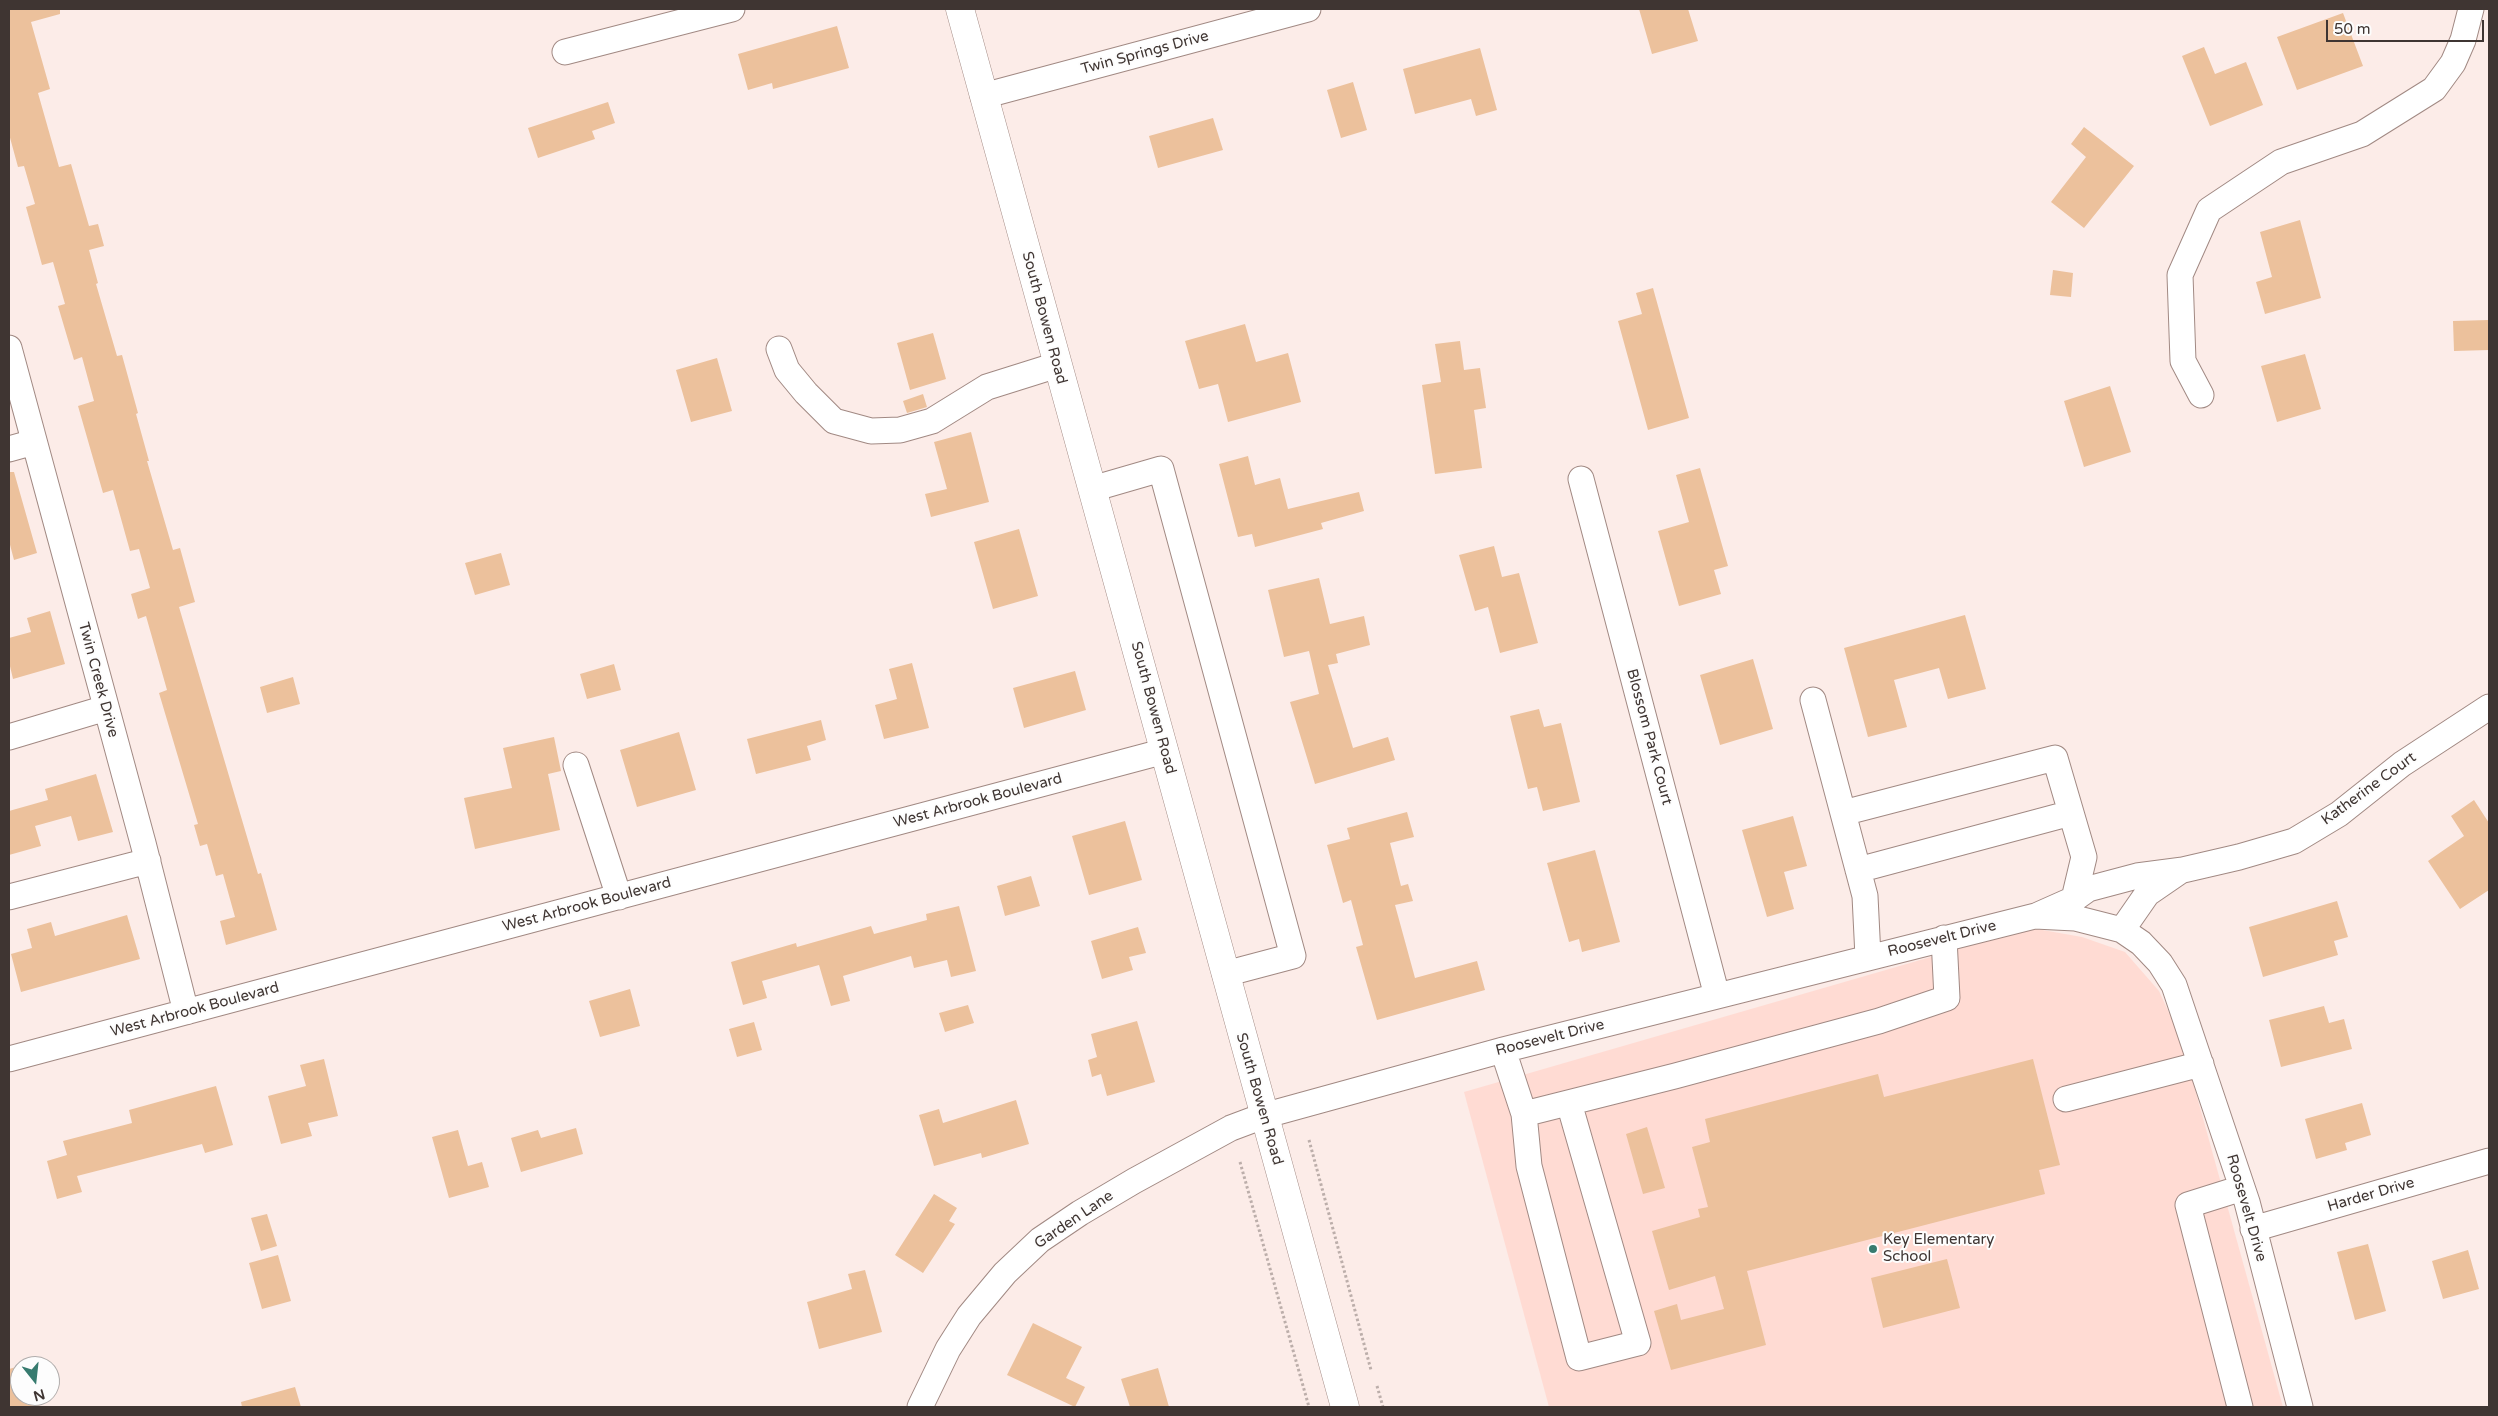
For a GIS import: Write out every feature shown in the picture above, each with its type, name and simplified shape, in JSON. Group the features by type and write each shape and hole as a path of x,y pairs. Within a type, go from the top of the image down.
{"main road":[{"name":"South Bowen Road","path":"960,9 1165,751 1263,1116 1345,1407"}],"street":[{"path":"565,52 732,9"},
{"name":"Twin Springs Drive","path":"983,96 1308,9"},
{"path":"2201,395 2183,361 2180,275 2210,210 2281,162 2362,134 2434,88 2453,63 2462,40 2470,9"},
{"name":"Twin Creek Drive","path":"9,348 148,861 186,1012"},
{"path":"779,349 787,370 806,393 834,421 871,431 900,430 932,421 987,387 1057,365"},
{"path":"9,449 34,442"},
{"path":"1092,489 1161,469 1167,488 1292,956 1225,974"},
{"name":"Blossom Park Court","path":"1581,479 1717,996"},
{"path":"1813,700 1865,896 1868,957"},
{"name":"Katherine Court","path":"2035,916 2074,899 2088,889 2137,876 2183,870 2239,857 2294,841 2339,814 2402,764 2489,707"},
{"path":"9,737 106,708"},
{"name":"West Arbrook Boulevard","path":"9,1059 1165,751"},
{"path":"1843,813 2055,758 2084,857 2074,899"},
{"path":"576,765 619,897"},
{"path":"1858,870 2071,813"},
{"path":"9,896 148,861"},
{"name":"Katherine Court","path":"2122,930 2147,894 2183,870"},
{"name":"Roosevelt Drive","path":"1263,1116 1503,1050 2035,916 2075,918 2122,930 2141,943 2160,963 2174,985 2242,1188 2300,1407"},
{"path":"1524,1114 1879,1022 1947,998 1944,938"},
{"path":"1503,1050 1524,1114 1529,1166 1579,1358 1638,1343 1569,1103"},
{"path":"2066,1099 2200,1064"},
{"name":"Garden Lane","path":"920,1407 948,1350 969,1316 1005,1273 1040,1240 1080,1213 1180,1155 1231,1128 1263,1116"},
{"name":"Harder Drive","path":"2253,1228 2489,1161"},
{"path":"2240,1407 2188,1205 2242,1188"}],"path":[{"path":"1309,1140 1371,1370"},
{"path":"1240,1162 1309,1407"},
{"path":"1377,1386 1383,1407"}],"shaded area":[{"name":"Key Elementary School","path":"2031,928 2082,937 2125,952 2159,991 2181,1039 2283,1407 1549,1407 1464,1092"}],"building":[{"path":"9,9 60,9 60,14 31,22 50,89 38,93 59,167 71,164 89,226 98,224 104,246 89,250 98,283 96,284 117,356 122,355 138,413 136,414 149,461 147,461 173,550 180,548 195,602 179,607 258,874 261,873 277,930 226,945 220,921 235,917 223,874 216,876 207,844 200,846 194,825 198,824 159,693 167,690 146,616 138,619 131,594 150,588 139,549 130,551 113,490 103,493 78,406 94,401 82,357 74,360 58,306 65,304 53,262 42,265 26,207 35,204 24,166 18,167 9,134"},
{"path":"1639,9 1688,9 1698,41 1652,54"},
{"path":"2343,13 2363,66 2297,90 2277,37"},
{"path":"837,26 849,68 773,89 772,83 748,90 738,54"},
{"path":"2204,47 2215,74 2246,62 2263,105 2210,126 2182,56"},
{"path":"1480,48 1497,110 1476,116 1471,99 1415,114 1403,69"},
{"path":"1353,82 1367,130 1341,138 1327,90"},
{"path":"608,102 615,123 592,131 595,139 538,158 528,128"},
{"path":"1213,118 1223,150 1158,168 1149,136"},
{"path":"2084,127 2134,166 2084,228 2051,202 2086,157 2071,144"},
{"path":"2300,220 2321,298 2265,314 2256,282 2272,277 2260,232"},
{"path":"2053,270 2073,273 2071,297 2050,295"},
{"path":"1653,288 1689,418 1648,430 1618,321 1642,314 1636,293"},
{"path":"2489,320 2489,350 2454,351 2453,321"},
{"path":"1245,324 1256,362 1288,353 1301,402 1228,422 1218,384 1199,389 1185,341"},
{"path":"933,333 946,379 910,390 897,343"},
{"path":"1460,341 1464,370 1480,368 1486,408 1474,410 1482,468 1435,474 1422,385 1441,382 1435,344"},
{"path":"2305,354 2321,409 2277,422 2261,366"},
{"path":"717,358 732,411 691,422 676,370"},
{"path":"2110,386 2131,452 2084,467 2064,401"},
{"path":"923,394 927,407 907,413 903,401"},
{"path":"971,432 989,502 931,517 925,494 947,489 934,442"},
{"path":"1248,456 1255,485 1280,478 1288,509 1359,492 1364,511 1321,523 1323,529 1255,547 1252,534 1238,537 1219,464"},
{"path":"1700,468 1728,566 1714,570 1721,594 1679,606 1658,531 1689,522 1676,475"},
{"path":"9,472 14,472 37,553 14,560 9,541"},
{"path":"1019,529 1038,596 993,609 974,542"},
{"path":"1494,546 1502,577 1519,573 1538,643 1500,653 1488,607 1475,611 1459,555"},
{"path":"501,553 510,585 475,595 465,563"},
{"path":"1319,578 1330,624 1364,616 1370,645 1336,654 1338,663 1328,665 1353,748 1388,737 1395,760 1315,784 1290,702 1319,694 1309,651 1284,657 1268,590"},
{"path":"50,611 65,664 13,679 9,662 9,638 31,632 27,618"},
{"path":"1965,615 1986,689 1948,699 1939,668 1894,680 1907,727 1868,737 1844,648"},
{"path":"1753,659 1773,729 1720,745 1700,675"},
{"path":"912,663 929,728 884,739 875,705 897,699 889,669"},
{"path":"614,664 621,690 587,699 580,674"},
{"path":"1075,671 1086,710 1024,728 1013,688"},
{"path":"293,677 300,704 267,713 260,687"},
{"path":"1539,709 1544,727 1561,723 1580,802 1543,811 1537,787 1528,789 1510,716"},
{"path":"821,720 826,740 807,746 811,760 756,774 747,739"},
{"path":"679,732 696,790 637,807 620,750"},
{"path":"554,737 561,771 548,774 560,830 475,849 464,798 512,788 503,748"},
{"path":"96,774 113,832 78,841 71,816 35,826 41,846 9,855 9,811 48,800 45,789"},
{"path":"2474,800 2489,823 2489,890 2460,909 2428,861 2464,836 2451,816"},
{"path":"1407,812 1414,837 1390,843 1401,886 1408,884 1413,901 1395,905 1415,978 1477,961 1485,990 1377,1020 1356,947 1363,945 1351,900 1343,903 1327,845 1350,839 1347,828"},
{"path":"1793,816 1807,866 1784,872 1794,909 1767,917 1742,830"},
{"path":"1125,821 1142,880 1089,895 1072,836"},
{"path":"1595,850 1620,942 1582,952 1579,939 1569,942 1547,863"},
{"path":"1031,876 1040,906 1005,916 997,886"},
{"path":"2337,901 2348,937 2334,941 2338,955 2263,977 2249,927"},
{"path":"959,906 976,971 951,977 947,960 914,968 911,956 843,976 850,1001 831,1006 819,965 762,981 767,998 743,1005 731,962 796,943 797,947 871,926 874,934 927,920 926,914"},
{"path":"127,915 140,959 21,992 11,954 32,948 27,929 51,922 55,936"},
{"path":"1138,927 1146,953 1129,957 1133,970 1102,979 1091,941"},
{"path":"630,989 640,1026 600,1037 589,1001"},
{"path":"968,1005 974,1023 945,1032 939,1013"},
{"path":"2324,1006 2329,1023 2344,1019 2352,1049 2281,1067 2269,1020"},
{"path":"1137,1021 1155,1082 1107,1096 1101,1074 1092,1077 1088,1060 1097,1057 1091,1034"},
{"path":"754,1022 762,1050 737,1057 729,1029"},
{"path":"324,1059 338,1116 308,1123 312,1136 281,1144 268,1096 306,1086 300,1065"},
{"path":"2033,1059 2060,1165 2039,1170 2045,1194 1747,1271 1766,1345 1671,1370 1654,1311 1677,1304 1681,1320 1724,1309 1715,1276 1669,1290 1652,1231 1700,1217 1698,1209 1708,1207 1692,1147 1710,1142 1705,1119 1878,1074 1884,1097"},
{"path":"216,1086 233,1145 205,1153 202,1144 77,1176 82,1192 57,1199 47,1161 67,1155 63,1141 132,1123 129,1110"},
{"path":"1016,1100 1029,1144 982,1158 981,1153 934,1166 919,1115 939,1109 943,1123"},
{"path":"2362,1103 2371,1135 2345,1143 2347,1150 2316,1159 2305,1119"},
{"path":"1647,1127 1665,1188 1643,1194 1626,1134"},
{"path":"576,1128 583,1154 521,1172 511,1138 538,1130 541,1138"},
{"path":"458,1130 468,1166 482,1162 489,1187 449,1198 432,1137"},
{"path":"934,1194 957,1208 949,1221 955,1224 923,1273 895,1255"},
{"path":"267,1214 277,1246 261,1251 251,1218"},
{"path":"2368,1244 2386,1311 2355,1320 2337,1252"},
{"path":"2468,1250 2479,1289 2443,1299 2432,1261"},
{"path":"278,1255 291,1301 262,1309 249,1263"},
{"path":"1947,1259 1960,1308 1883,1328 1871,1278"},
{"path":"865,1270 882,1332 819,1349 807,1302 852,1289 848,1274"},
{"path":"1033,1323 1082,1347 1066,1378 1085,1387 1075,1407 1007,1375"},
{"path":"1158,1368 1169,1407 1130,1407 1121,1379"},
{"path":"9,1369 10,1406 40,1407 9,1407"},
{"path":"295,1387 301,1407 242,1407 241,1402"}],"place":[{"name":"Key Elementary School","path":"1873,1249"}]}
